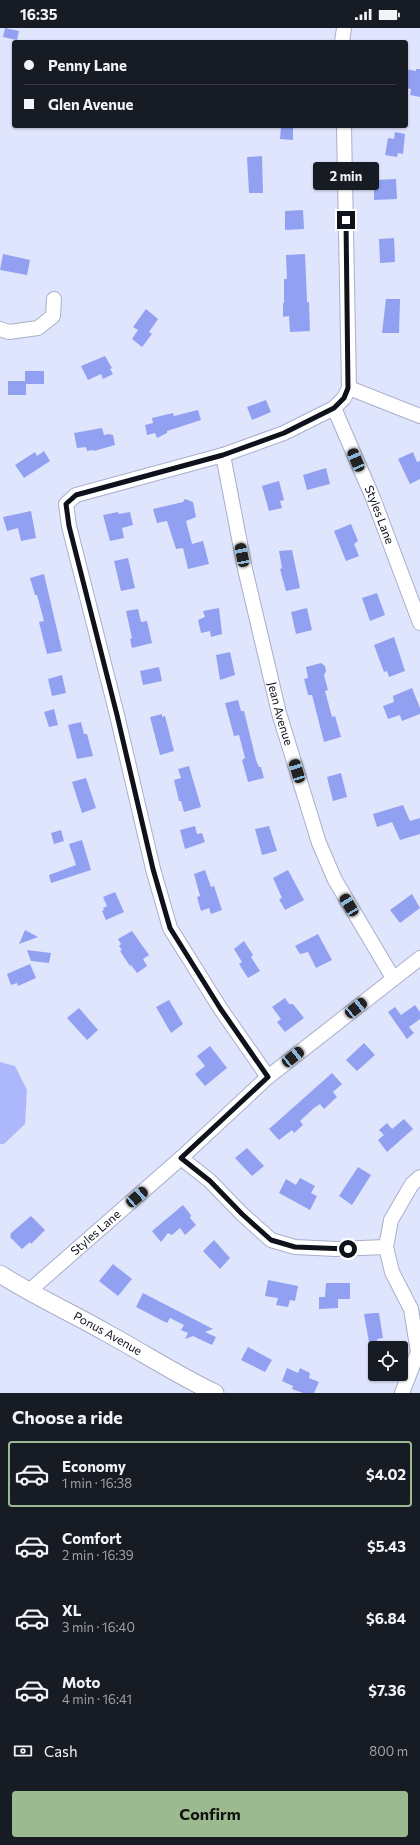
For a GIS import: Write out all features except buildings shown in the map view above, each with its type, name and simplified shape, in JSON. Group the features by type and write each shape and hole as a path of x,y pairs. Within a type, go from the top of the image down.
{"street":[{"path":"342,40 344,28"},
{"path":"268,1077 220,1008 170,928 153,869 117,715 69,526 66,504 76,495 223,455 284,433 334,408 344,398 348,388 344,128"},
{"path":"0,329 9,332 38,328 53,316 54,299"},
{"path":"348,388 420,416"},
{"name":"Styles Lane","path":"334,408 372,498 420,623"},
{"name":"Jean Avenue","path":"223,455 245,569 279,713 319,843 334,880 393,978"},
{"name":"Styles Lane","path":"28,1292 181,1158 268,1077 420,958"},
{"path":"181,1158 210,1181 242,1214 271,1240 295,1247 336,1249 386,1247"},
{"path":"402,1393 418,1352 412,1309 392,1272 386,1247 391,1220 412,1184 420,1177"},
{"name":"Ponus Avenue","path":"0,1274 28,1292 104,1332 188,1380 215,1393"}],"water":[{"path":"0,1062 15,1066 27,1090 25,1124 4,1144 0,1144"}],"route":[{"path":"346,220 348,388 344,398 334,408 272,438 223,455 76,495 66,504 69,526 117,715 153,869 170,928 220,1008 268,1077 181,1158 210,1181 242,1214 271,1240 295,1247 348,1249"}]}
